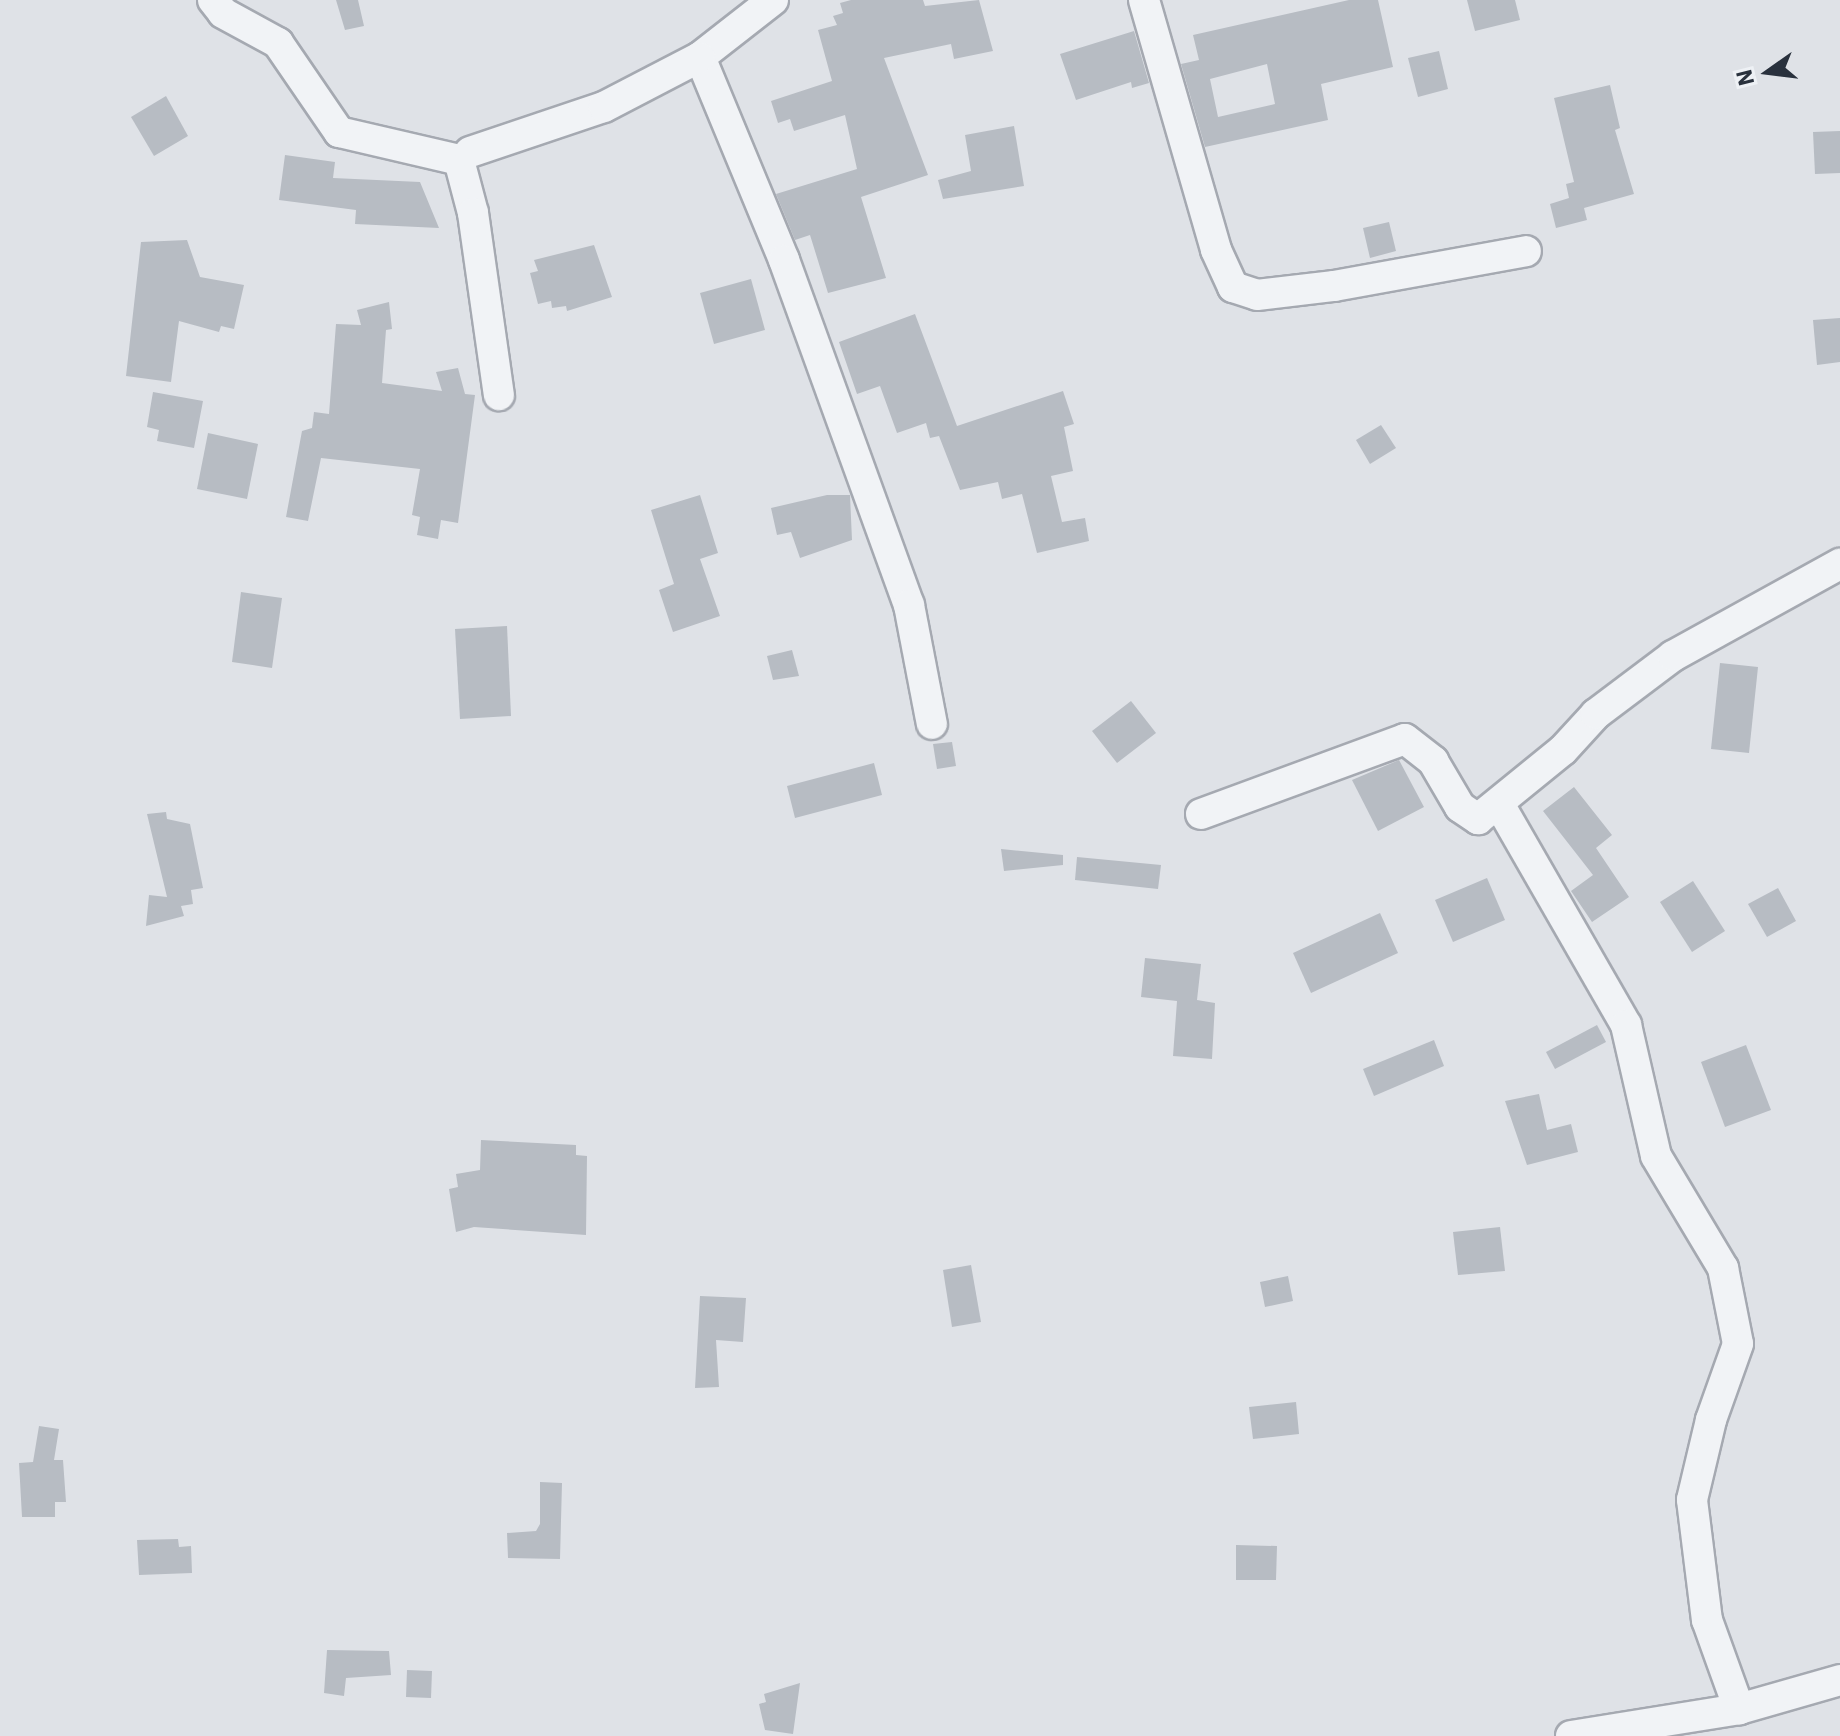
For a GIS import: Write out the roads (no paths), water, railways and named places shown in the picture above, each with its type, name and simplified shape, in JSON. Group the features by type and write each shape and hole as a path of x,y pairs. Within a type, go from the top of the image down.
{"street":[{"path":"213,0 223,13 278,43 339,132 459,160 473,213 499,395"},
{"path":"470,152 604,107 700,57 773,0"},
{"path":"1144,0 1216,250 1233,287 1257,295 1334,286 1526,251"},
{"path":"700,57 784,260 909,605 932,724"},
{"path":"1201,814 1405,739 1433,761 1460,807 1478,819 1499,804 1596,714 1673,656 1840,564"},
{"path":"1499,804 1626,1025 1656,1156 1723,1268 1738,1344 1711,1420 1692,1500 1707,1620 1739,1709"},
{"path":"1571,1736 1739,1709 1840,1680"}]}
